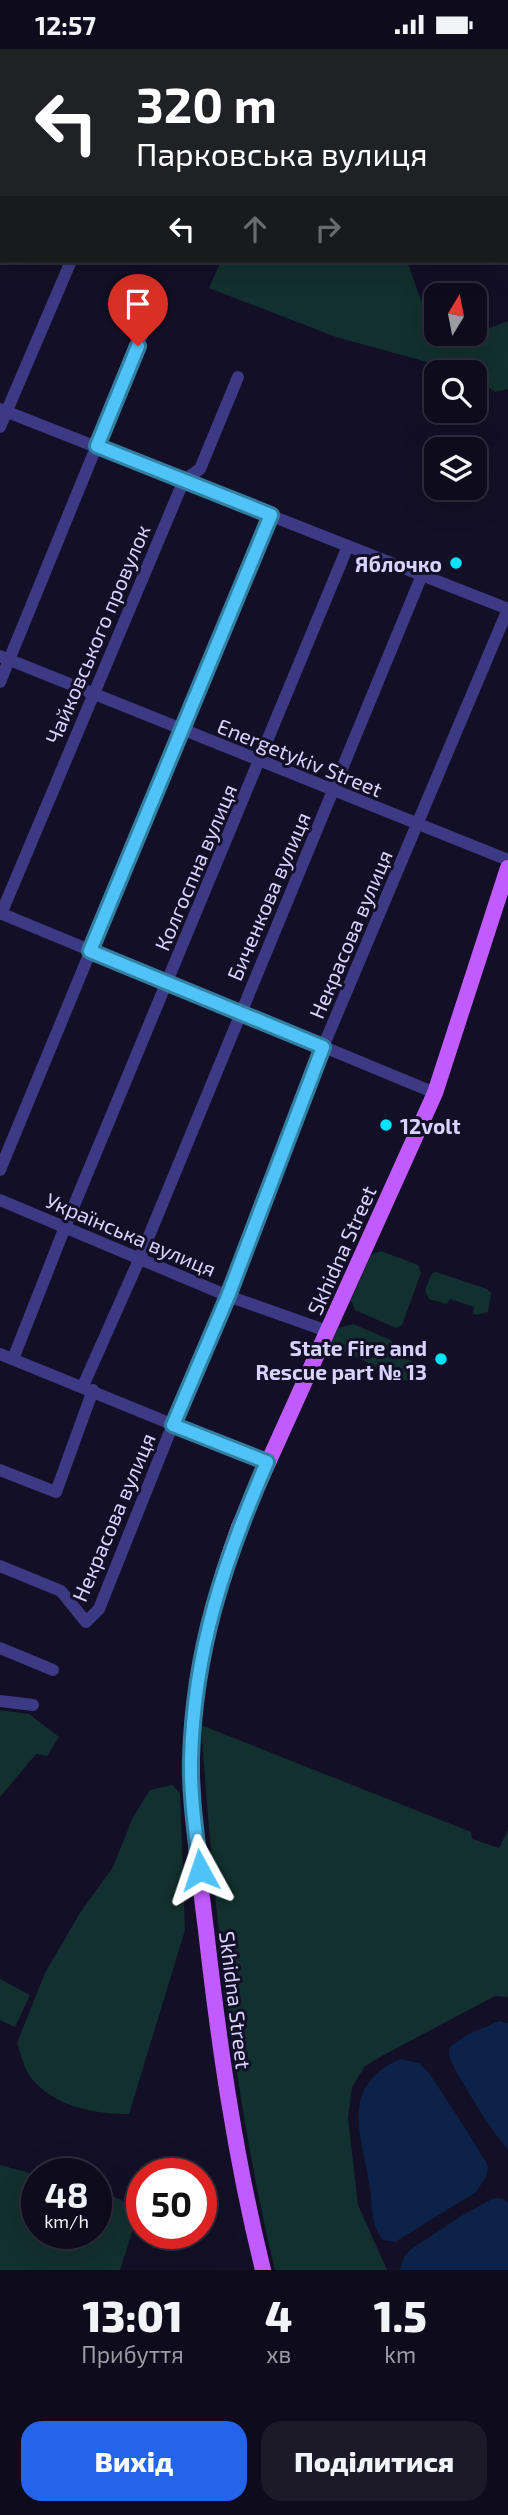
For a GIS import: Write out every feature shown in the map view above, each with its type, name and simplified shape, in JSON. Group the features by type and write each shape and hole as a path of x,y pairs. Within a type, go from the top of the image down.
{"main road":[{"name":"Skhidna Street","path":"263,2270 235,2144 221,2060 202,1895 191,1761 194,1714 206,1634 224,1568 267,1462 435,1093 508,867"}],"street":[{"path":"0,427 4,410 70,263"},
{"path":"0,682 5,658 97,446 158,296"},
{"name":"Чайковського провулок","path":"1,914 184,481 200,470 237,377"},
{"path":"4,410 508,609"},
{"path":"0,1170 271,515"},
{"name":"Колгоспна вулиця","path":"13,1359 65,1227 348,546"},
{"name":"Биченкова вулиця","path":"0,1470 56,1492 88,1388 139,1260 422,575"},
{"name":"Некрасова вулиця","path":"0,1566 61,1591 86,1622 99,1609 228,1296 323,1047 508,609"},
{"name":"Energetykiv Street","path":"5,658 508,860"},
{"path":"1,914 435,1093"},
{"name":"Українська вулиця","path":"0,1200 228,1296 327,1331"},
{"path":"0,1353 267,1462"},
{"path":"0,1648 53,1670"},
{"path":"0,1701 33,1705"}],"green space":[{"path":"220,263 408,263 424,309 424,347 486,347 487,329 508,321 508,389 495,392 487,386 487,360 424,361 336,337 209,288"},
{"path":"381,1251 418,1265 421,1273 402,1325 396,1328 355,1310 351,1300 371,1255"},
{"path":"432,1273 487,1289 491,1293 488,1312 476,1315 473,1313 474,1307 450,1299 447,1304 429,1299 425,1290"},
{"path":"353,1324 391,1340 395,1344 393,1354 417,1363 411,1383 330,1345 338,1328"},
{"path":"0,1710 29,1714 59,1737 47,1756 36,1754 0,1797"},
{"path":"201,1725 471,1832 472,1839 499,1848 508,1830 508,1997 495,1996 380,2057 365,2066 352,2087 348,2118 358,2205 387,2270 275,2270 236,2067 219,1931"},
{"path":"172,1785 180,1793 185,1930 129,2114 76,2107 52,2096 32,2079 17,2043 45,1973 80,1913 113,1867 133,1817 150,1790"},
{"path":"0,1979 30,1995 15,2027 0,2020"},
{"path":"0,2165 21,2171 21,2249 112,2249 112,2197 126,2203 127,2249 120,2270 0,2270"}],"water":[{"path":"499,2021 508,2023 508,2149 468,2091 449,2054 450,2047 467,2035"},
{"path":"400,2059 419,2063 429,2073 488,2166 486,2177 476,2192 395,2242 383,2240 374,2222 359,2115 361,2099 368,2084 380,2070"},
{"path":"494,2198 508,2203 508,2270 400,2270 404,2257 410,2250"}],"place":[{"name":"Яблочко","path":"456,563"},
{"name":"12volt","path":"386,1125"},
{"name":"State Fire and Rescue part № 13","path":"441,1359"}],"route":[{"path":"138,346 97,446 271,515 90,951 323,1047 228,1296 173,1425 267,1462 224,1568 206,1634 198,1679 191,1761 200,1870"}]}
